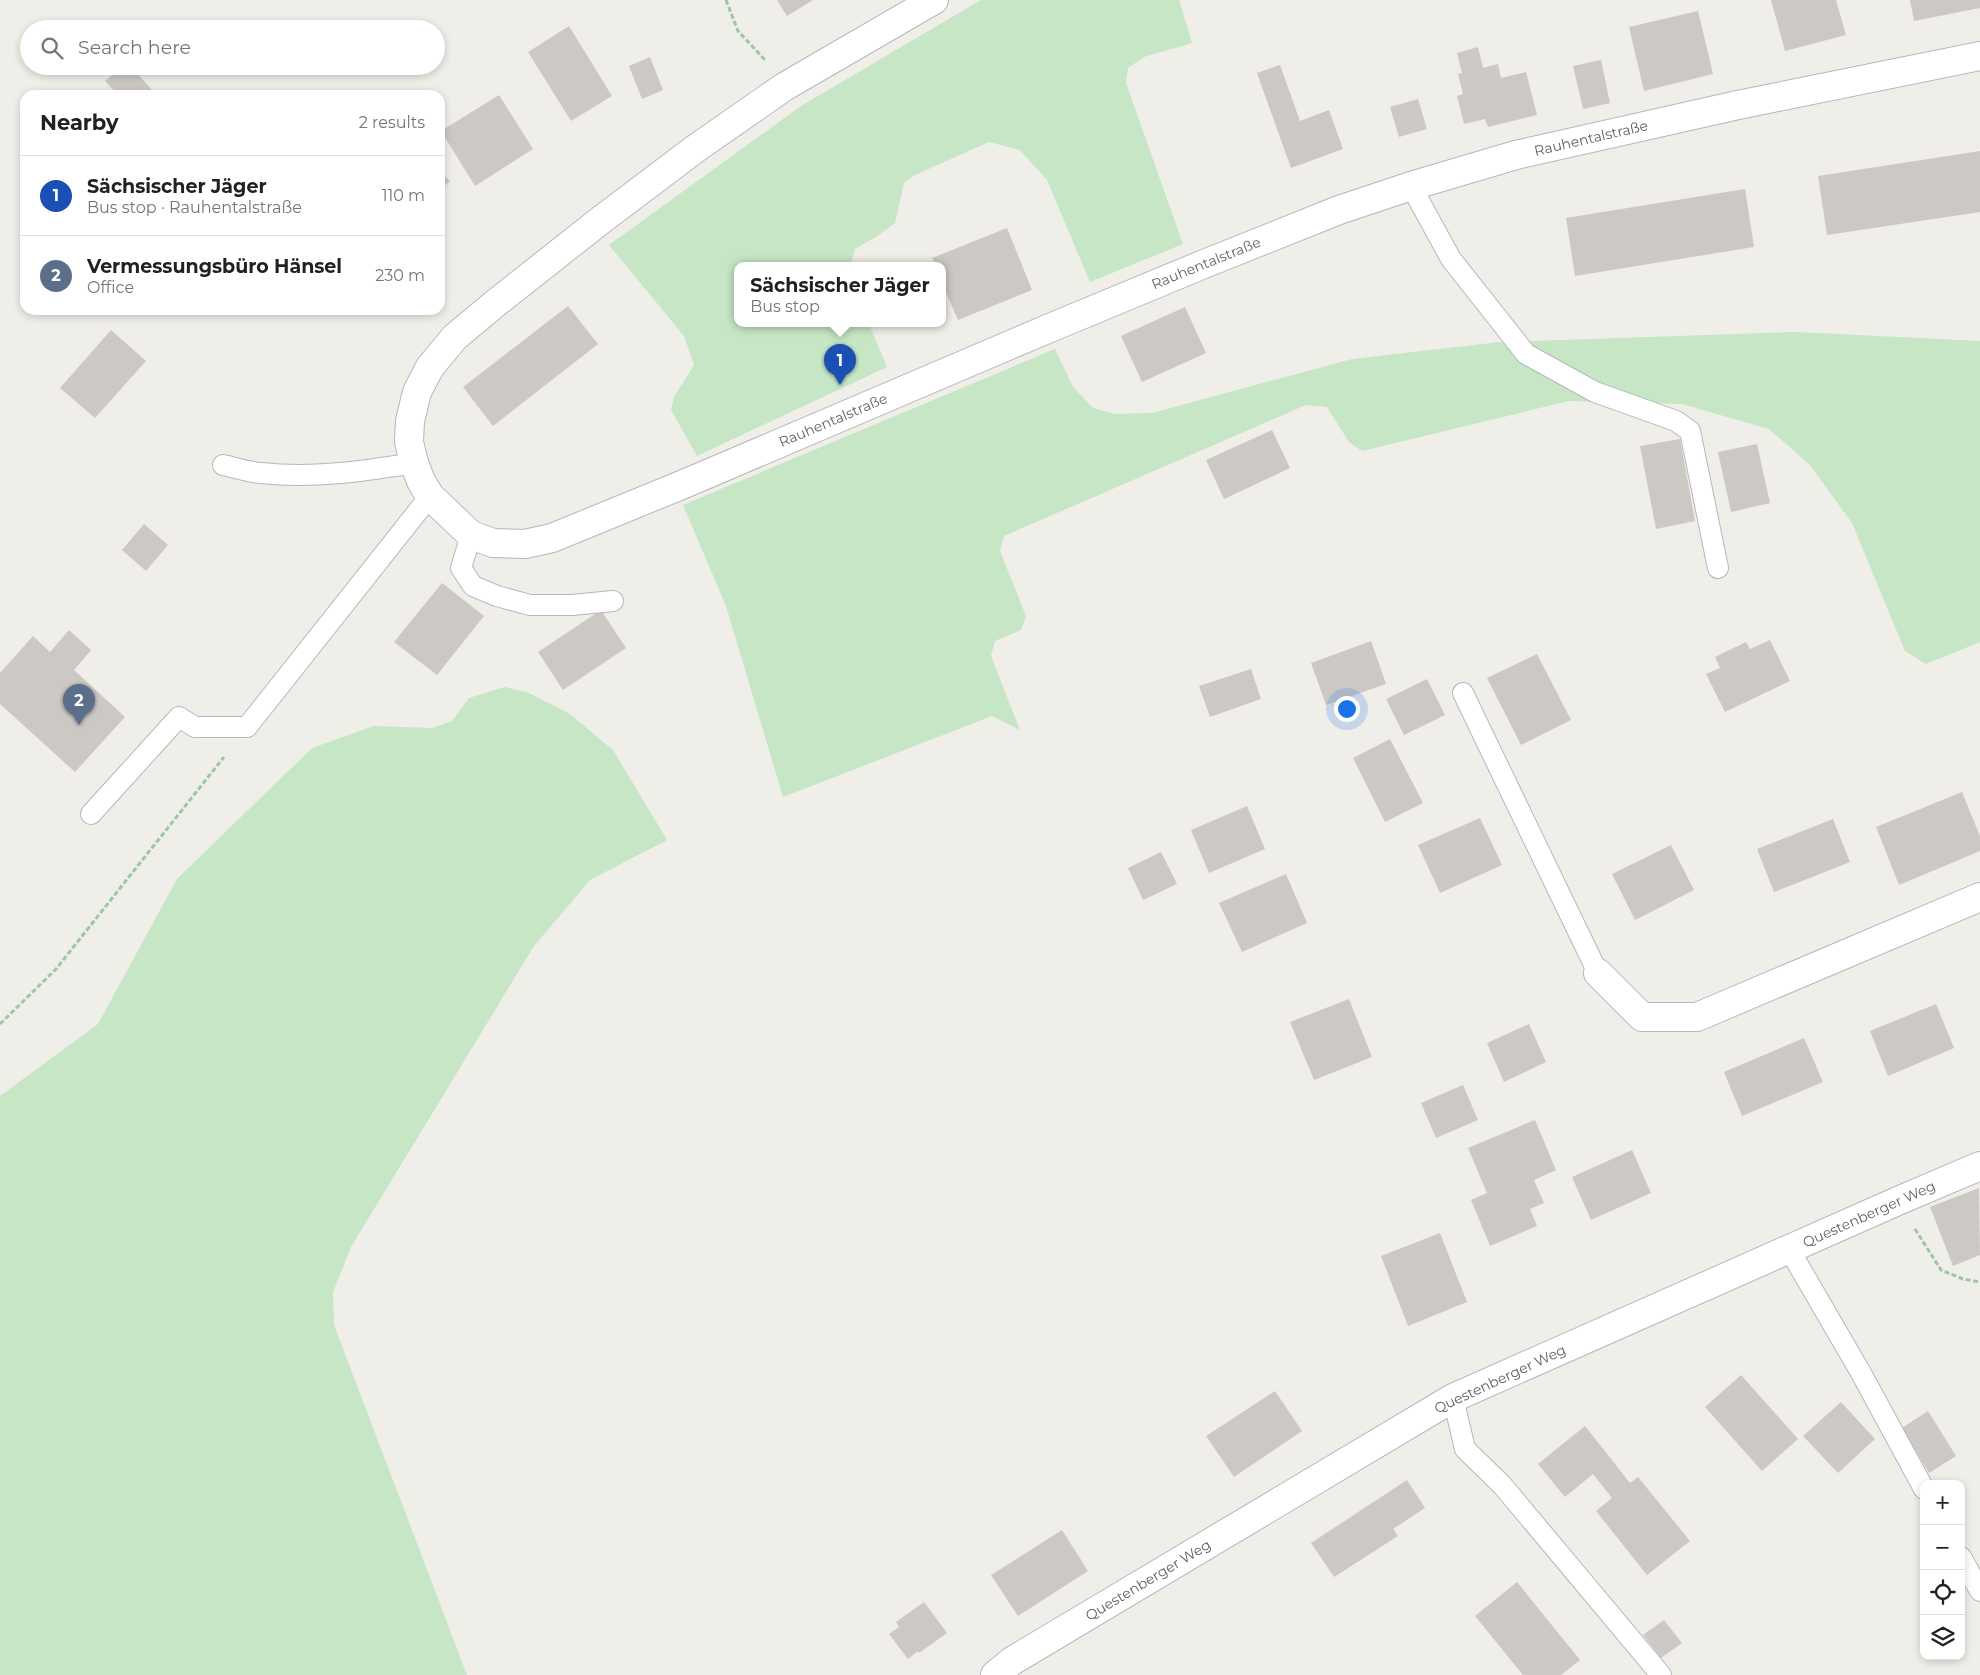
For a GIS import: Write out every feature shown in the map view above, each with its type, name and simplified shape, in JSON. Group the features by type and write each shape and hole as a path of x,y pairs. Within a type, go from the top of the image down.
{"street":[{"name":"Rauhentalstraße","path":"934,0 784,87 695,149 609,214 455,337 430,368 417,392 410,421 409,442 414,463 421,481 430,496 471,535 494,543 517,544 552,538 684,484 1195,267 1339,210 1411,186 1516,155 1738,105 1980,56"},
{"path":"1598,973 1642,1017 1697,1017 1980,897"},
{"name":"Questenberger Weg","path":"995,1675 1012,1661 1453,1398 1980,1166"}],"lane":[{"path":"1411,186 1451,259 1526,354 1595,392 1676,421 1690,430 1718,568"},
{"path":"223,465 260,473 301,476 346,474 414,463"},
{"path":"91,814 179,717 194,727 247,727 430,496"},
{"path":"471,535 461,568 473,586 497,596 530,605 572,605 613,601"},
{"path":"1464,693 1598,973"},
{"path":"1789,1249 1861,1373 1920,1481"},
{"path":"1453,1398 1465,1449 1502,1485 1660,1675"},
{"path":"1965,1564 1980,1591"}],"path":[{"path":"726,0 738,30 770,65 784,87"},
{"path":"0,1024 56,969 247,727"},
{"path":"1900,1200 1921,1240 1941,1270 1963,1279 1980,1282"}],"green space":[{"path":"981,0 1179,0 1192,43 1144,57 1128,68 1126,83 1183,244 1090,282 1047,180 1020,150 989,142 915,175 904,183 895,223 855,249 851,262 734,262 734,327 870,327 887,367 697,456 671,410 674,397 694,365 684,336 609,245 801,106"},
{"path":"1796,332 1980,341 1980,642 1926,664 1905,651 1852,523 1810,465 1769,429 1682,404 1569,401 1362,451 1349,442 1327,407 1306,405 1004,536 1000,551 1026,616 1021,630 995,641 991,656 1020,730 992,716 783,797 726,606 683,505 1055,349 1073,387 1093,408 1115,414 1152,413 1352,359 1500,342"},
{"path":"505,687 529,693 570,714 613,750 667,840 590,880 534,946 351,1247 333,1292 334,1325 467,1675 0,1675 0,1096 98,1024 177,879 312,748 374,726 432,728 452,721 469,698"}],"building":[{"path":"777,0 813,0 787,16"},
{"path":"1771,0 1836,0 1846,35 1785,51"},
{"path":"1910,0 1980,0 1980,8 1914,21"},
{"path":"1698,11 1713,74 1644,91 1629,27"},
{"path":"569,26 612,96 571,121 528,52"},
{"path":"1478,47 1483,68 1498,64 1501,78 1526,72 1537,115 1488,127 1485,119 1464,124 1457,96 1463,94 1458,74 1462,73 1457,53"},
{"path":"650,57 663,90 642,99 629,66"},
{"path":"1601,60 1610,103 1583,109 1573,66"},
{"path":"1280,65 1300,121 1329,110 1343,149 1291,168 1257,73"},
{"path":"112,75 139,75 152,90 113,90 105,81"},
{"path":"499,95 533,149 475,186 445,137 445,129"},
{"path":"1418,99 1427,129 1399,137 1390,107"},
{"path":"1980,151 1980,212 1827,235 1818,176"},
{"path":"445,176 450,181 445,186"},
{"path":"1745,189 1754,247 1575,276 1566,218"},
{"path":"1007,228 1032,290 958,320 946,292 946,262 934,262 932,258"},
{"path":"568,306 598,344 493,426 463,387"},
{"path":"1185,307 1206,353 1142,382 1121,336"},
{"path":"111,330 146,361 95,418 60,388"},
{"path":"1272,430 1290,468 1224,499 1206,460"},
{"path":"1680,439 1695,521 1656,529 1640,446"},
{"path":"1757,444 1770,503 1731,512 1718,452"},
{"path":"144,524 168,545 146,571 122,550"},
{"path":"442,583 484,616 437,675 394,642"},
{"path":"601,610 626,648 563,690 538,652"},
{"path":"69,630 91,650 74,670 125,717 75,772 0,704 0,673 33,636 50,652"},
{"path":"1770,640 1790,681 1725,712 1706,674 1720,668 1715,657 1746,642 1750,649"},
{"path":"1371,641 1386,684 1326,705 1311,663"},
{"path":"1537,654 1571,720 1521,745 1487,678"},
{"path":"1251,669 1261,699 1210,717 1199,686"},
{"path":"1427,679 1445,715 1404,735 1386,699"},
{"path":"1390,739 1423,803 1385,822 1353,758"},
{"path":"1962,792 1980,836 1980,851 1899,885 1876,827"},
{"path":"1247,806 1265,849 1209,873 1191,830"},
{"path":"1480,818 1502,865 1440,893 1418,845"},
{"path":"1833,819 1850,862 1774,892 1757,849"},
{"path":"1671,845 1694,890 1635,920 1612,874"},
{"path":"1161,852 1177,884 1143,900 1128,868"},
{"path":"1286,874 1307,923 1242,952 1219,903"},
{"path":"1349,999 1372,1057 1314,1080 1290,1022"},
{"path":"1936,1004 1954,1048 1888,1076 1870,1031"},
{"path":"1529,1024 1546,1062 1504,1082 1487,1043"},
{"path":"1804,1038 1823,1082 1742,1116 1724,1072"},
{"path":"1463,1085 1478,1120 1436,1138 1421,1103"},
{"path":"1535,1120 1556,1170 1534,1180 1544,1203 1530,1209 1537,1226 1490,1246 1471,1200 1487,1193 1468,1148"},
{"path":"1632,1150 1651,1193 1591,1220 1572,1177"},
{"path":"1979,1188 1980,1255 1953,1266 1930,1207"},
{"path":"1440,1233 1467,1302 1408,1326 1381,1256"},
{"path":"1741,1375 1798,1439 1762,1471 1705,1407"},
{"path":"1275,1391 1302,1431 1234,1477 1206,1436"},
{"path":"1841,1402 1875,1439 1838,1473 1803,1436"},
{"path":"1928,1411 1956,1456 1929,1473 1902,1428"},
{"path":"1585,1426 1630,1483 1638,1477 1690,1541 1647,1575 1596,1511 1612,1498 1593,1474 1565,1497 1538,1464"},
{"path":"1407,1480 1425,1508 1393,1529 1398,1536 1334,1577 1311,1543"},
{"path":"1062,1530 1088,1571 1018,1616 991,1575"},
{"path":"1517,1582 1580,1660 1561,1675 1523,1675 1475,1616"},
{"path":"924,1602 947,1633 908,1659 889,1634 899,1627 896,1622"},
{"path":"1664,1620 1682,1643 1661,1658 1643,1635"}],"place":[{"name":"Sächsischer Jäger","path":"840,385"},
{"name":"Vermessungsbüro Hänsel","path":"79,725"}]}
